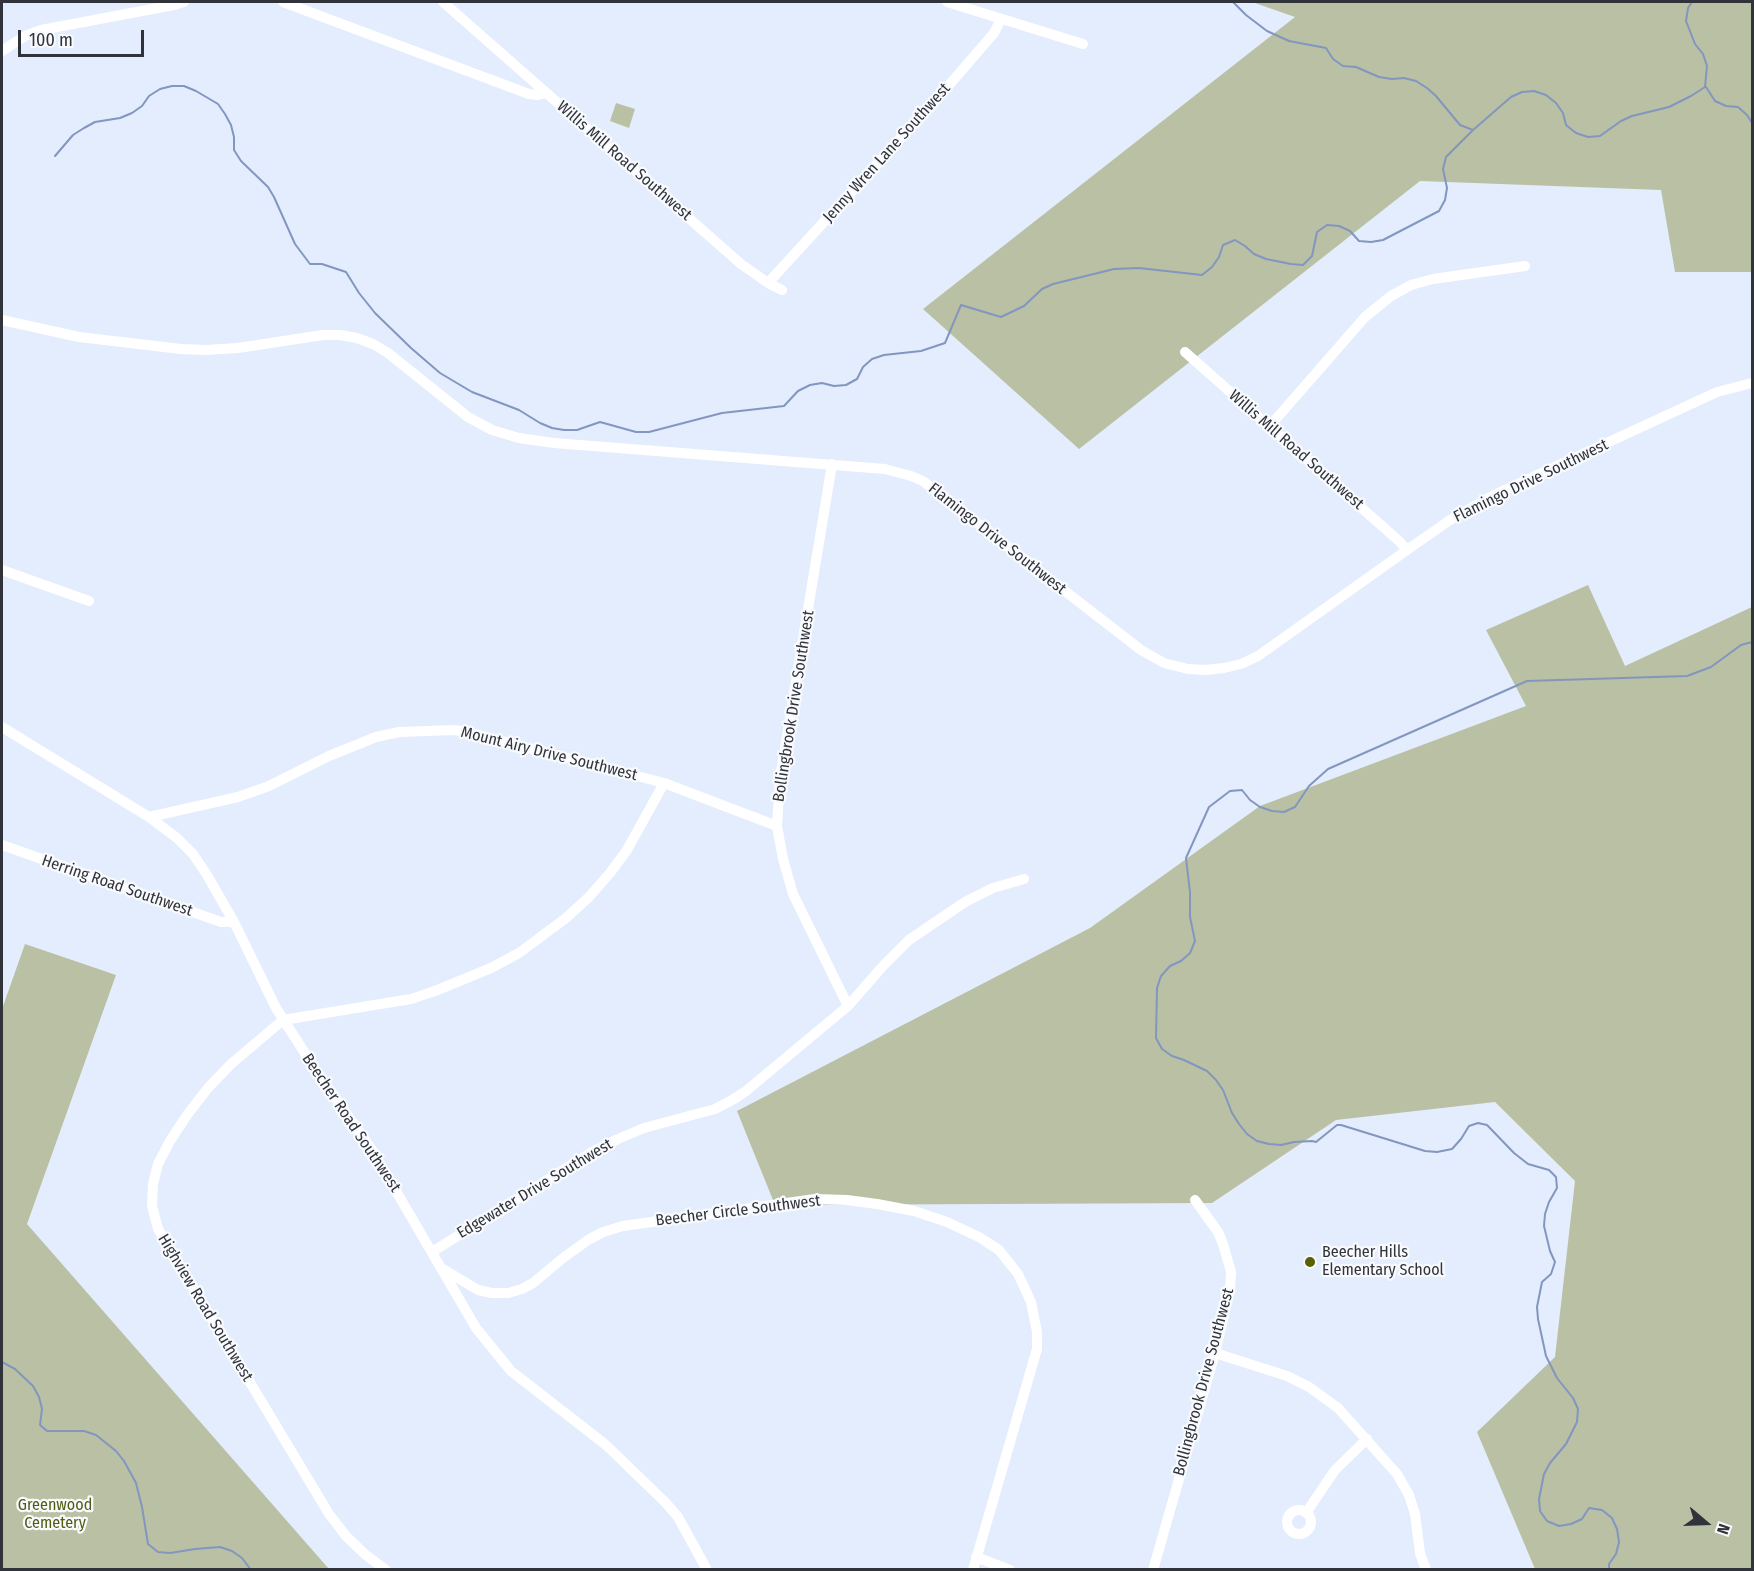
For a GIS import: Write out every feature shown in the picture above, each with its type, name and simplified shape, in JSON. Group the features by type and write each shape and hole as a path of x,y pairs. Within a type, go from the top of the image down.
{"street":[{"path":"2,51 24,36 41,30 184,2"},
{"name":"Willis Mill Road Southwest","path":"283,2 529,94 546,93 741,264 768,284 782,290"},
{"path":"443,2 546,93"},
{"path":"947,2 1083,44"},
{"name":"Jenny Wren Lane Southwest","path":"768,284 994,33 1001,19"},
{"path":"1269,427 1365,317 1391,296 1411,285 1433,279 1525,266"},
{"name":"Flamingo Drive Southwest","path":"2,320 79,337 182,349 238,348 323,335 340,335 373,344 388,353 468,417 492,430 519,438 554,443 885,469 923,481 1141,650 1164,663 1188,669 1205,670 1241,664 1258,656 1450,520 1495,495 1717,392 1752,383"},
{"name":"Willis Mill Road Southwest","path":"1185,352 1407,550"},
{"name":"Bollingbrook Drive Southwest","path":"832,464 780,778 777,826 793,894 848,1006"},
{"path":"2,570 89,601"},
{"name":"Beecher Road Southwest","path":"2,727 149,817 177,838 193,854 234,922 283,1020 372,1150 476,1328 511,1371 606,1445 665,1502 678,1517 707,1569"},
{"name":"Mount Airy Drive Southwest","path":"149,817 238,797 269,786 348,747 376,737 423,730 467,732 664,783 777,826"},
{"path":"283,1020 411,999 470,978 519,953 566,918 610,873 627,850 664,783"},
{"name":"Herring Road Southwest","path":"2,845 221,922 234,922"},
{"name":"Edgewater Drive Southwest","path":"432,1252 592,1152 644,1128 715,1109 734,1100 848,1006 909,940 965,902 993,888 1024,879"},
{"name":"Highview Road Southwest","path":"283,1020 231,1064 188,1114 158,1164 153,1184 152,1206 158,1229 329,1514 366,1555 386,1569"},
{"name":"Beecher Circle Southwest","path":"442,1269 478,1290 508,1293 522,1289 588,1240 613,1229 815,1199 877,1203 915,1211 946,1221 993,1244 1018,1274 1031,1302 1037,1332 1037,1349 973,1569"},
{"name":"Bollingbrook Drive Southwest","path":"1153,1569 1215,1353 1230,1290 1232,1272 1218,1232 1195,1200"},
{"path":"1215,1353 1287,1376 1309,1387 1338,1408 1397,1474 1409,1495 1415,1514 1420,1553 1426,1569"},
{"path":"1306,1513 1335,1470 1367,1439"},
{"path":"976,1557 1010,1569"}],"green space":[{"path":"1252,2 1752,2 1752,272 1675,272 1661,190 1420,181 1079,449 923,309 1295,17"},
{"path":"616,103 635,109 629,128 610,121"},
{"path":"1588,585 1625,666 1752,607 1752,1569 1535,1569 1477,1432 1555,1357 1575,1181 1495,1102 1336,1120 1212,1203 775,1205 737,1111 1090,928 1260,806 1526,706 1486,630"},
{"name":"Greenwood Cemetery","path":"25,944 116,975 27,1224 329,1569 2,1569 2,1009"}],"waterway":[{"path":"1233,2 1267,31 1289,41 1326,48 1333,59 1343,66 1356,67 1379,77 1416,81 1436,96 1460,125 1473,130"},
{"path":"1692,2 1688,8 1686,21 1707,66 1705,87"},
{"path":"55,156 73,135 95,122 120,118 132,113 142,106 149,96 160,89 184,86 196,91 218,104 225,114 231,125 234,150 241,161 268,187 295,244 310,264 322,264 346,272 375,313 440,373 472,392 519,410 552,428 577,430 600,422 636,432 649,432 722,413 784,406 798,391 810,385 822,383 834,386 846,385 857,379 863,367 872,359 884,355 921,351 945,343 961,305 1001,317 1024,306 1042,289 1053,284 1114,269 1139,268 1202,275 1212,267 1223,245 1235,240 1254,254 1266,259 1303,265 1312,256 1317,232 1327,225 1339,226 1350,231 1359,241 1383,240 1439,211 1445,200 1447,188 1443,169 1446,157 1511,97 1522,92 1534,91 1546,95 1563,113 1566,125 1576,133 1588,137 1600,136 1632,116 1669,107 1705,87"},
{"path":"1706,87 1715,101 1726,106 1738,107 1752,123"},
{"path":"1609,1570 1609,1564 1616,1554 1619,1542 1612,1518 1602,1510 1589,1508 1582,1519 1559,1526 1547,1521 1540,1511 1539,1499 1544,1474 1566,1444 1577,1422 1578,1409 1573,1398 1557,1378 1546,1356 1538,1319 1537,1307 1542,1282 1551,1274 1555,1262 1544,1226 1549,1202 1557,1188 1556,1177 1549,1170 1528,1164 1487,1125 1478,1123 1469,1126 1452,1149 1437,1152 1425,1151 1341,1125 1337,1125 1316,1142 1294,1142 1281,1145 1257,1141 1239,1124 1223,1090 1207,1071 1172,1056 1162,1049 1156,1038 1157,988 1161,976 1170,966 1181,961 1190,953 1195,941 1190,917 1186,858 1209,807 1230,791 1242,790 1260,807 1284,812 1295,807 1309,786 1328,769 1527,681 1687,676 1711,667 1741,645 1752,642"},
{"path":"2,1362 15,1369 33,1386 42,1409 40,1425 47,1431 84,1431 96,1435 116,1451 136,1483 148,1544 158,1552 170,1553 220,1547 242,1558 251,1570"}],"place":[{"name":"Beecher Hills Elementary School","path":"1310,1262"}]}
